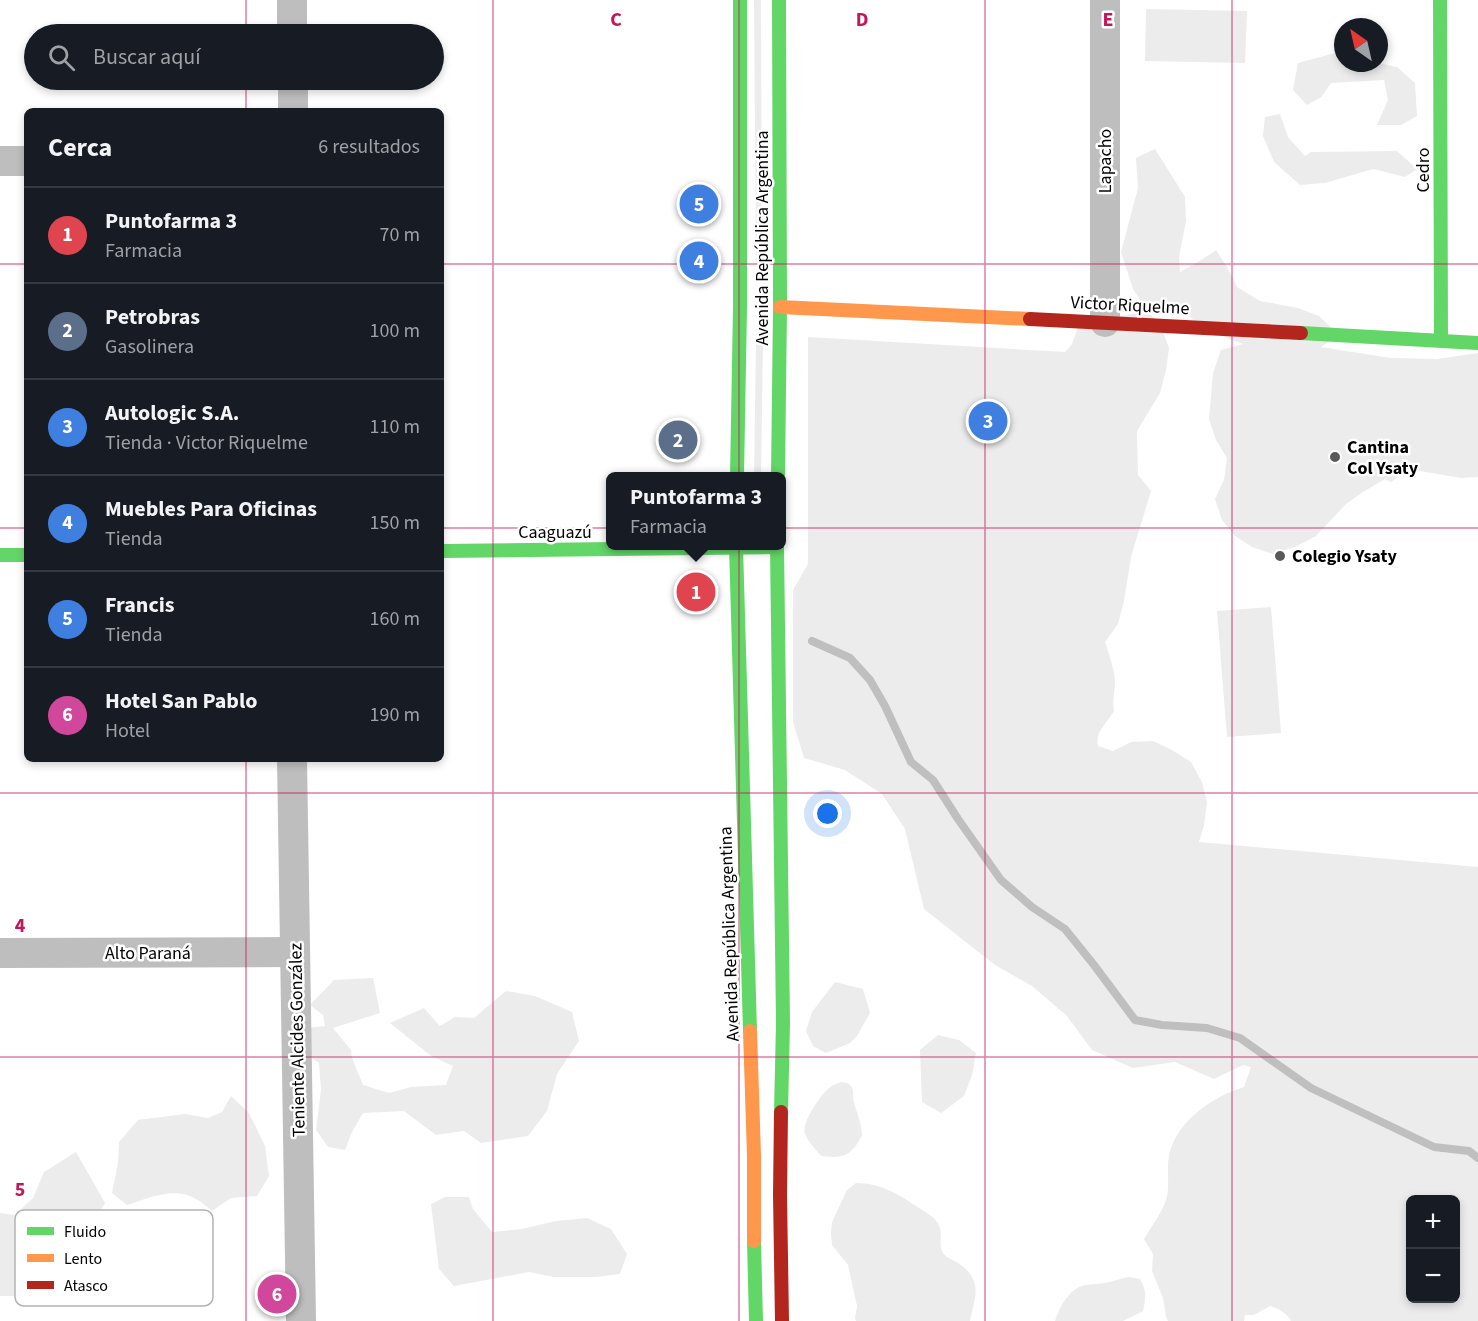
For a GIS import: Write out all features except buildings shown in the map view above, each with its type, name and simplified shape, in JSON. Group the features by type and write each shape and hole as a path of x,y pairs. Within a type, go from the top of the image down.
{"main road":[{"name":"Avenida República Argentina","path":"737,472 740,307 740,0"},
{"name":"Avenida República Argentina","path":"778,472 779,0"},
{"name":"Cedro","path":"1440,0 1441,340"},
{"name":"Victor Riquelme","path":"780,307 1105,321 1478,343"},
{"name":"Caaguazú","path":"444,551 606,550"},
{"name":"Avenida República Argentina","path":"735,550 754,1156 756,1321"},
{"path":"777,550 783,1023 780,1186 782,1321"},
{"path":"0,555 24,555"}],"street":[{"path":"292,0 292,24"},
{"name":"Lapacho","path":"1105,0 1105,321"},
{"path":"292,90 293,108"},
{"path":"0,161 24,161"},
{"name":"Teniente Alcides González","path":"292,762 301,1321"},
{"name":"Alto Paraná","path":"0,953 295,952"}],"shaded area":[{"path":"754,0 761,0 762,264 759,266 756,263"},
{"path":"1146,9 1247,11 1245,63 1145,61"},
{"path":"1334,53 1334,72 1388,72 1388,65 1397,67 1415,83 1417,116 1401,125 1377,125 1388,100 1384,80 1331,83 1321,97 1307,105 1293,90 1298,63"},
{"path":"1280,114 1288,137 1305,156 1311,152 1397,151 1417,169 1405,177 1373,169 1325,183 1300,185 1274,162 1263,136 1265,117"},
{"path":"1155,149 1185,197 1186,221 1179,257 1180,272 1216,250 1237,287 1260,301 1298,308 1319,316 1339,335 1321,347 1391,358 1437,359 1478,353 1478,477 1461,478 1409,469 1391,482 1385,479 1346,504 1316,536 1297,546 1273,554 1252,547 1235,536 1222,520 1215,499 1224,480 1227,458 1216,440 1209,419 1213,373 1221,350 1243,344 1200,327 1176,303 1148,311 1161,327 1169,348 1160,393 1137,431 1138,475 1151,491 1131,557 1118,624 1105,642 1114,676 1114,711 1100,731 1098,746 1113,751 1131,742 1153,741 1191,762 1202,782 1207,802 1199,842 1478,867 1478,1321 1291,1321 1288,1316 1270,1306 1254,1315 1245,1315 1244,1321 1168,1321 1163,1298 1152,1271 1153,1254 1144,1239 1161,1212 1167,1197 1168,1162 1173,1143 1187,1121 1197,1112 1220,1097 1244,1087 1251,1067 1243,1065 1214,1079 1175,1062 1133,1068 1092,1050 1067,1016 1032,986 995,965 924,909 905,829 882,794 845,770 804,758 793,722 793,590 808,564 808,337 1065,352 1072,344 1079,324 1147,311 1133,289 1121,252 1138,188 1136,158"},
{"path":"762,338 763,340 761,472 754,472 756,340"},
{"path":"1271,607 1281,733 1227,737 1217,611"},
{"path":"373,978 380,1013 333,1028 351,1050 363,1085 389,1093 411,1087 446,1085 453,1066 431,1056 390,1023 424,1008 440,1026 455,1017 474,1018 506,991 535,996 572,1012 579,1041 557,1074 547,1111 528,1136 481,1143 464,1131 436,1135 404,1111 363,1113 345,1150 328,1147 316,1130 321,1090 319,1063 297,1047 307,1028 325,1026 323,1015 310,1005 334,980"},
{"path":"835,982 863,989 870,1013 857,1036 850,1043 826,1053 813,1046 806,1031 812,1012"},
{"path":"938,1035 959,1040 976,1053 972,1075 964,1096 941,1113 922,1102 920,1050"},
{"path":"841,1082 848,1083 852,1089 862,1136 851,1151 842,1156 822,1156 806,1137 806,1123 816,1103 825,1092 831,1086"},
{"path":"231,1096 249,1113 265,1146 269,1176 257,1196 231,1198 213,1210 196,1199 179,1193 162,1194 127,1205 112,1193 118,1163 119,1142 138,1120 185,1114 208,1118 222,1112"},
{"path":"76,1152 105,1203 101,1210 20,1210 33,1198 44,1172"},
{"path":"856,1183 865,1183 889,1190 935,1220 940,1230 943,1253 966,1270 975,1283 970,1321 856,1321 857,1306 848,1265 832,1245 831,1233 832,1222 847,1190"},
{"path":"445,1197 469,1197 473,1209 492,1232 587,1218 611,1229 627,1254 620,1274 596,1277 554,1277 529,1272 454,1286 439,1269 431,1204"},
{"path":"0,1213 15,1215 14,1296 0,1296"},
{"path":"1129,1277 1140,1279 1144,1287 1143,1311 1123,1321 1055,1321 1066,1299 1079,1287"}],"waterway":[{"path":"812,641 850,658 870,680 911,762 933,780 1001,880 1032,907 1065,929 1135,1020 1162,1025 1207,1028 1240,1038 1311,1088 1434,1147 1469,1151 1478,1158"}],"traffic: fast":[{"path":"737,472 740,307 740,0"},
{"path":"778,472 779,0"},
{"path":"1440,0 1441,340"},
{"path":"1301,333 1478,343"},
{"path":"444,551 606,549"},
{"path":"736,550 750,1031"},
{"path":"777,550 783,1023 781,1112"},
{"path":"0,555 24,555"},
{"path":"754,1241 756,1321"}],"traffic: slow":[{"path":"780,307 1030,319"},
{"path":"750,1031 754,1241"}],"traffic: jam":[{"path":"1030,319 1301,333"},
{"path":"781,1112 782,1321"}],"place":[{"name":"Francis","path":"699,204"},
{"name":"Muebles Para Oficinas","path":"699,261"},
{"name":"Autologic S.A.","path":"988,421"},
{"name":"Petrobras","path":"678,440"},
{"name":"Cantina Col Ysaty","path":"1335,457"},
{"name":"Colegio Ysaty","path":"1280,556"},
{"name":"Puntofarma 3","path":"696,592"},
{"name":"Hotel San Pablo","path":"277,1294"}]}
